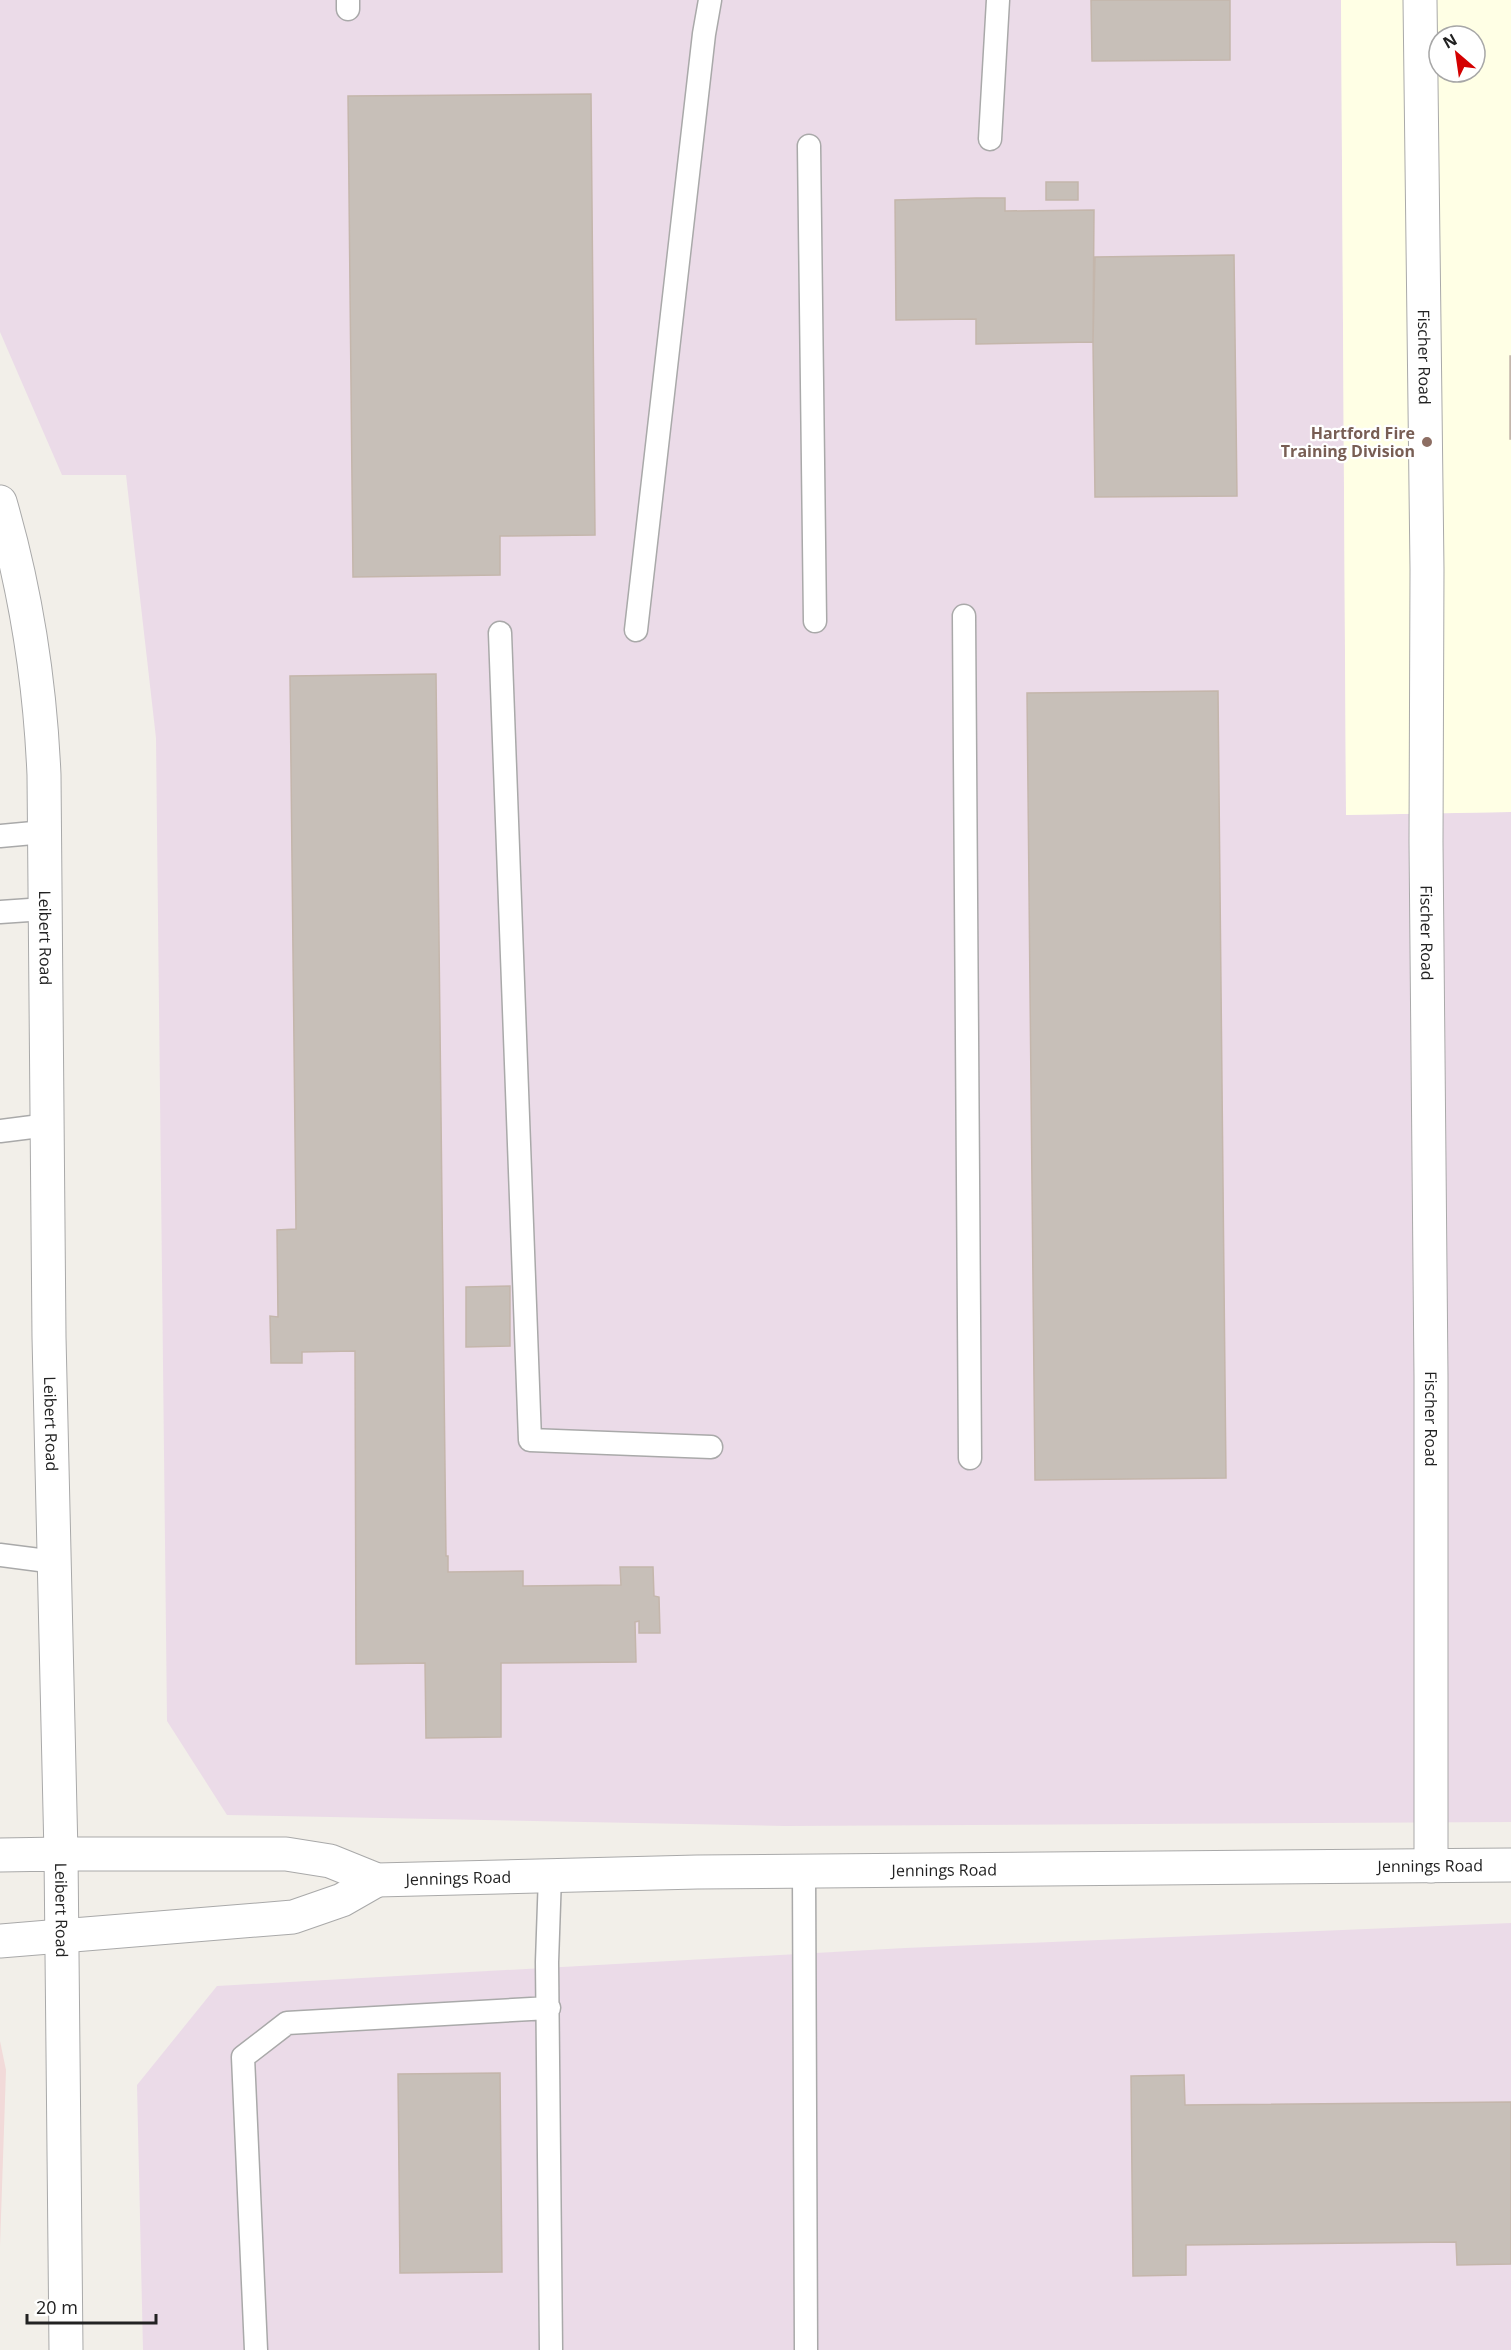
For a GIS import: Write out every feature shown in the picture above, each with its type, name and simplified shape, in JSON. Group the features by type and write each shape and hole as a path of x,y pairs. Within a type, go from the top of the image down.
{"street":[{"name":"Fischer Road","path":"1420,0 1427,569 1426,843 1431,1376 1431,1866"},
{"name":"Leibert Road","path":"0,502 20,581 36,676 42,731 61,1854 66,2350"},
{"name":"Jennings Road","path":"0,1855 286,1854 330,1861 377,1880 804,1871 1511,1865"},
{"name":"Jennings Road","path":"0,1941 293,1917 342,1900 377,1880"}],"lane":[{"path":"636,630 704,34 710,0"},
{"path":"990,139 998,0"},
{"path":"809,146 815,621"},
{"path":"964,616 970,1458"},
{"path":"500,633 530,1440 711,1447"},
{"path":"0,836 44,832"},
{"path":"0,912 45,909"},
{"path":"0,1131 48,1125"},
{"path":"0,1555 55,1562"},
{"path":"804,1871 806,2350"},
{"path":"550,1875 548,1962 551,2350"},
{"path":"256,2350 243,2057 287,2023 549,2008"}],"shaded area":[{"path":"0,0 1341,0 1346,815 1511,812 1511,1822 785,1826 227,1815 167,1721 156,738 126,475 62,475 0,332"},
{"name":"Hartford Fire Training Division","path":"1341,0 1511,0 1511,812 1346,815"},
{"path":"1511,1923 1511,2350 143,2350 137,2085 217,1986 905,1948"},
{"path":"0,2041 6,2070 0,2246"}],"building":[{"path":"1091,0 1230,0 1230,60 1092,61"},
{"path":"591,94 595,535 500,536 500,575 353,577 348,96"},
{"path":"1046,182 1078,182 1078,200 1046,200"},
{"path":"1005,198 1005,211 1094,210 1093,342 976,344 976,319 896,320 895,200"},
{"path":"1234,255 1237,496 1095,497 1093,342 1095,257"},
{"path":"1511,356 1511,439 1510,439"},
{"path":"436,674 448,1572 523,1571 523,1586 621,1585 620,1567 653,1567 654,1596 659,1597 660,1633 639,1633 639,1621 635,1622 636,1662 501,1663 501,1737 426,1738 425,1663 356,1664 355,1351 302,1352 302,1363 271,1363 270,1316 278,1317 277,1230 296,1229 290,676"},
{"path":"1218,691 1226,1478 1035,1480 1027,693"},
{"path":"510,1286 510,1346 466,1347 466,1287"},
{"path":"500,2073 502,2272 400,2273 398,2074"},
{"path":"1184,2075 1185,2105 1511,2102 1511,2264 1457,2265 1456,2242 1186,2245 1186,2275 1133,2276 1131,2076"}],"place":[{"name":"Hartford Fire Training Division","path":"1427,442"}]}
